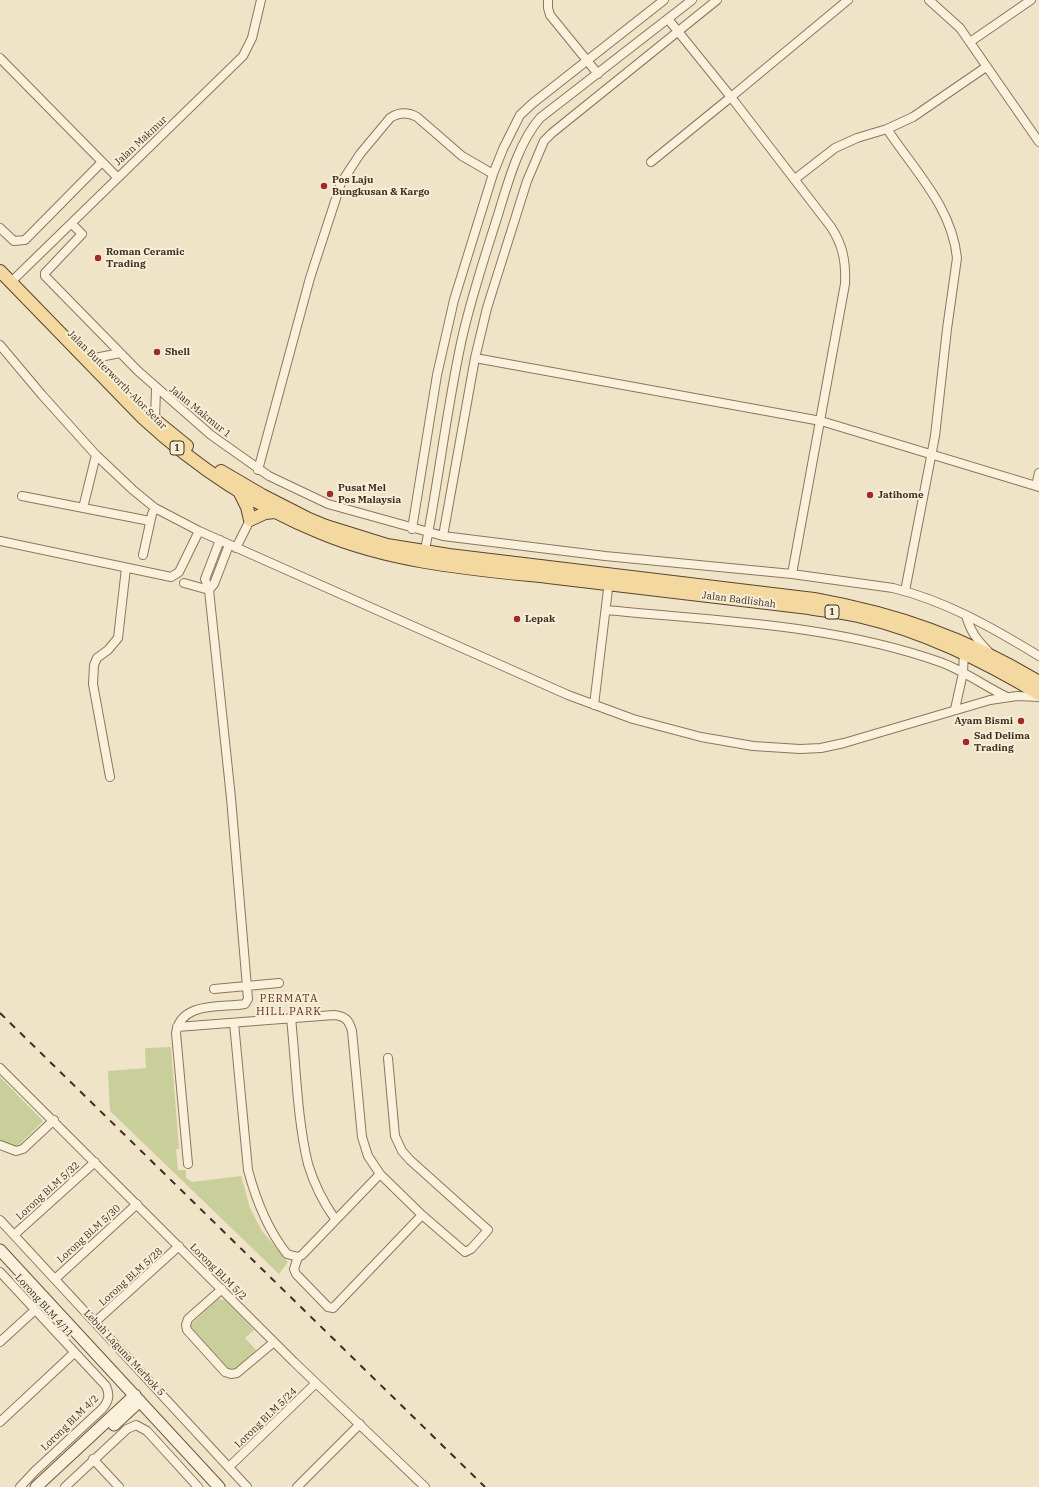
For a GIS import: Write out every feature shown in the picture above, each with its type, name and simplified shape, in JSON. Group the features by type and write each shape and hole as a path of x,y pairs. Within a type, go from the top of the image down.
{"main road":[{"name":"Jalan Butterworth-Alor Setar","path":"0,262 13,280 142,418 191,459 239,492 275,512 323,534 384,553 423,557"},
{"name":"Jalan Butterworth-Alor Setar","path":"0,271 13,280 95,358 156,420 220,470 262,495 309,519 326,526 423,557"},
{"path":"239,492 247,507 250,520 265,513 275,512"},
{"name":"Jalan Badlishah","path":"423,557 609,579 814,599 860,607 938,631 994,657 1039,682"},
{"name":"Jalan Badlishah","path":"609,579 857,616 897,627 964,652 996,668 1039,694"}],"street":[{"name":"Jalan Makmur","path":"13,280 72,224 117,177 243,56 252,38 261,0"},
{"path":"548,0 550,15 598,74"},
{"path":"412,529 448,321 493,174 512,129 520,115 533,103 664,0"},
{"path":"423,557 445,423 461,342 509,181 532,127 561,101 598,74 692,0"},
{"path":"443,536 475,358 487,308 527,181 544,142 552,133 717,0"},
{"path":"651,162 848,0"},
{"path":"929,0 960,28 1039,142"},
{"path":"970,42 1031,0"},
{"path":"668,19 731,97 839,238 845,260 844,284 821,421 792,574"},
{"path":"0,58 117,177"},
{"path":"795,179 836,148 857,138 887,129 913,116 986,67"},
{"path":"258,470 310,278 335,198 341,183 360,154 390,118 395,115 409,114 417,117 462,156 493,174"},
{"path":"887,129 938,200 956,248 957,270 950,306 939,411 906,591"},
{"path":"0,228 14,241 25,240 102,162"},
{"path":"37,258 49,269 82,234 72,224"},
{"name":"Jalan Makmur 1","path":"49,269 45,272 45,276 156,388 212,435 258,470 301,493 328,504 412,529 443,536 605,556 846,580 906,591 966,615 1039,656"},
{"path":"0,345 96,455 133,490 155,508 232,546 568,695 633,719 701,737 754,746 800,749 821,748 844,743 955,709 1007,697 1039,697"},
{"path":"95,358 120,353"},
{"path":"475,358 821,421 1038,487 1039,473"},
{"path":"156,388 156,420"},
{"path":"83,508 96,455"},
{"path":"22,496 150,521"},
{"path":"144,554 150,521 155,508"},
{"path":"209,590 214,584 232,546 250,520"},
{"path":"0,541 126,568 173,576 179,572 186,560 199,531"},
{"path":"188,1164 176,1033 177,1027 185,1016 195,1010 245,1004 248,999 248,986 209,590 205,579 220,540"},
{"path":"110,777 94,692 94,665 97,658 108,650 118,638 126,568"},
{"path":"594,705 609,579"},
{"path":"184,583 209,590"},
{"path":"606,610 833,633 903,650 940,661 1007,697"},
{"path":"966,615 970,628 978,641 994,657"},
{"path":"955,709 963,673 964,652"},
{"path":"214,989 279,983"},
{"path":"177,1027 334,1015 342,1016 347,1019 352,1031 362,1137 368,1156 380,1174 422,1215 465,1252 471,1249 488,1230 410,1160 402,1151 395,1136 388,1058"},
{"path":"291,1018 305,1150 314,1181 323,1202 335,1219"},
{"path":"234,1023 244,1141 253,1189 273,1235 287,1254 298,1257"},
{"name":"Lorong BLM 5/2","path":"0,1068 54,1120 274,1342 425,1487"},
{"path":"0,1145 16,1151 23,1149 54,1120"},
{"name":"Lorong BLM 5/32","path":"14,1235 95,1162"},
{"path":"380,1174 298,1257 294,1271 328,1307 333,1308 422,1215"},
{"name":"Lorong BLM 5/30","path":"55,1279 137,1204"},
{"name":"Lebuh Laguna Merbok 5","path":"0,1220 247,1487"},
{"name":"Lorong BLM 5/28","path":"95,1322 179,1246"},
{"name":"Lebuh Laguna Merbok 5","path":"2,1255 219,1487"},
{"name":"Lorong BLM 4/11","path":"0,1272 74,1353"},
{"path":"222,1289 188,1319 186,1325 187,1330 225,1372 231,1374 237,1373 274,1342"},
{"path":"0,1342 35,1310"},
{"path":"0,1422 74,1353"},
{"name":"Lorong BLM 4/2","path":"20,1487 35,1470 107,1404 109,1395 106,1386 74,1353"},
{"name":"Lorong BLM 5/24","path":"229,1467 316,1383"},
{"path":"36,1487 137,1398"},
{"path":"46,1487 137,1398"},
{"path":"297,1487 360,1424"},
{"path":"65,1487 93,1459 116,1439 136,1425 147,1431 198,1487"},
{"path":"93,1459 119,1487"}],"green space":[{"path":"171,1047 179,1149 176,1149 178,1170 186,1170 186,1178 192,1182 241,1176 250,1208 262,1231 288,1262 279,1274 110,1111 108,1071 146,1068 145,1048"},
{"path":"0,1077 43,1121 16,1148 0,1140"},
{"path":"218,1299 225,1300 254,1330 245,1338 256,1350 235,1369 228,1368 189,1326"}],"railway":[{"path":"0,1013 485,1487"}],"place":[{"name":"Pos Laju Bungkusan & Kargo","path":"324,186"},
{"name":"Roman Ceramic Trading","path":"98,258"},
{"name":"Shell","path":"157,352"},
{"name":"Pusat Mel Pos Malaysia","path":"330,494"},
{"name":"Jatihome","path":"870,495"},
{"name":"Lepak","path":"517,619"},
{"name":"Ayam Bismi","path":"1021,721"},
{"name":"Sad Delima Trading","path":"966,742"}],"district":[{"name":"PERMATA HILL PARK","path":"289,1005"}]}
